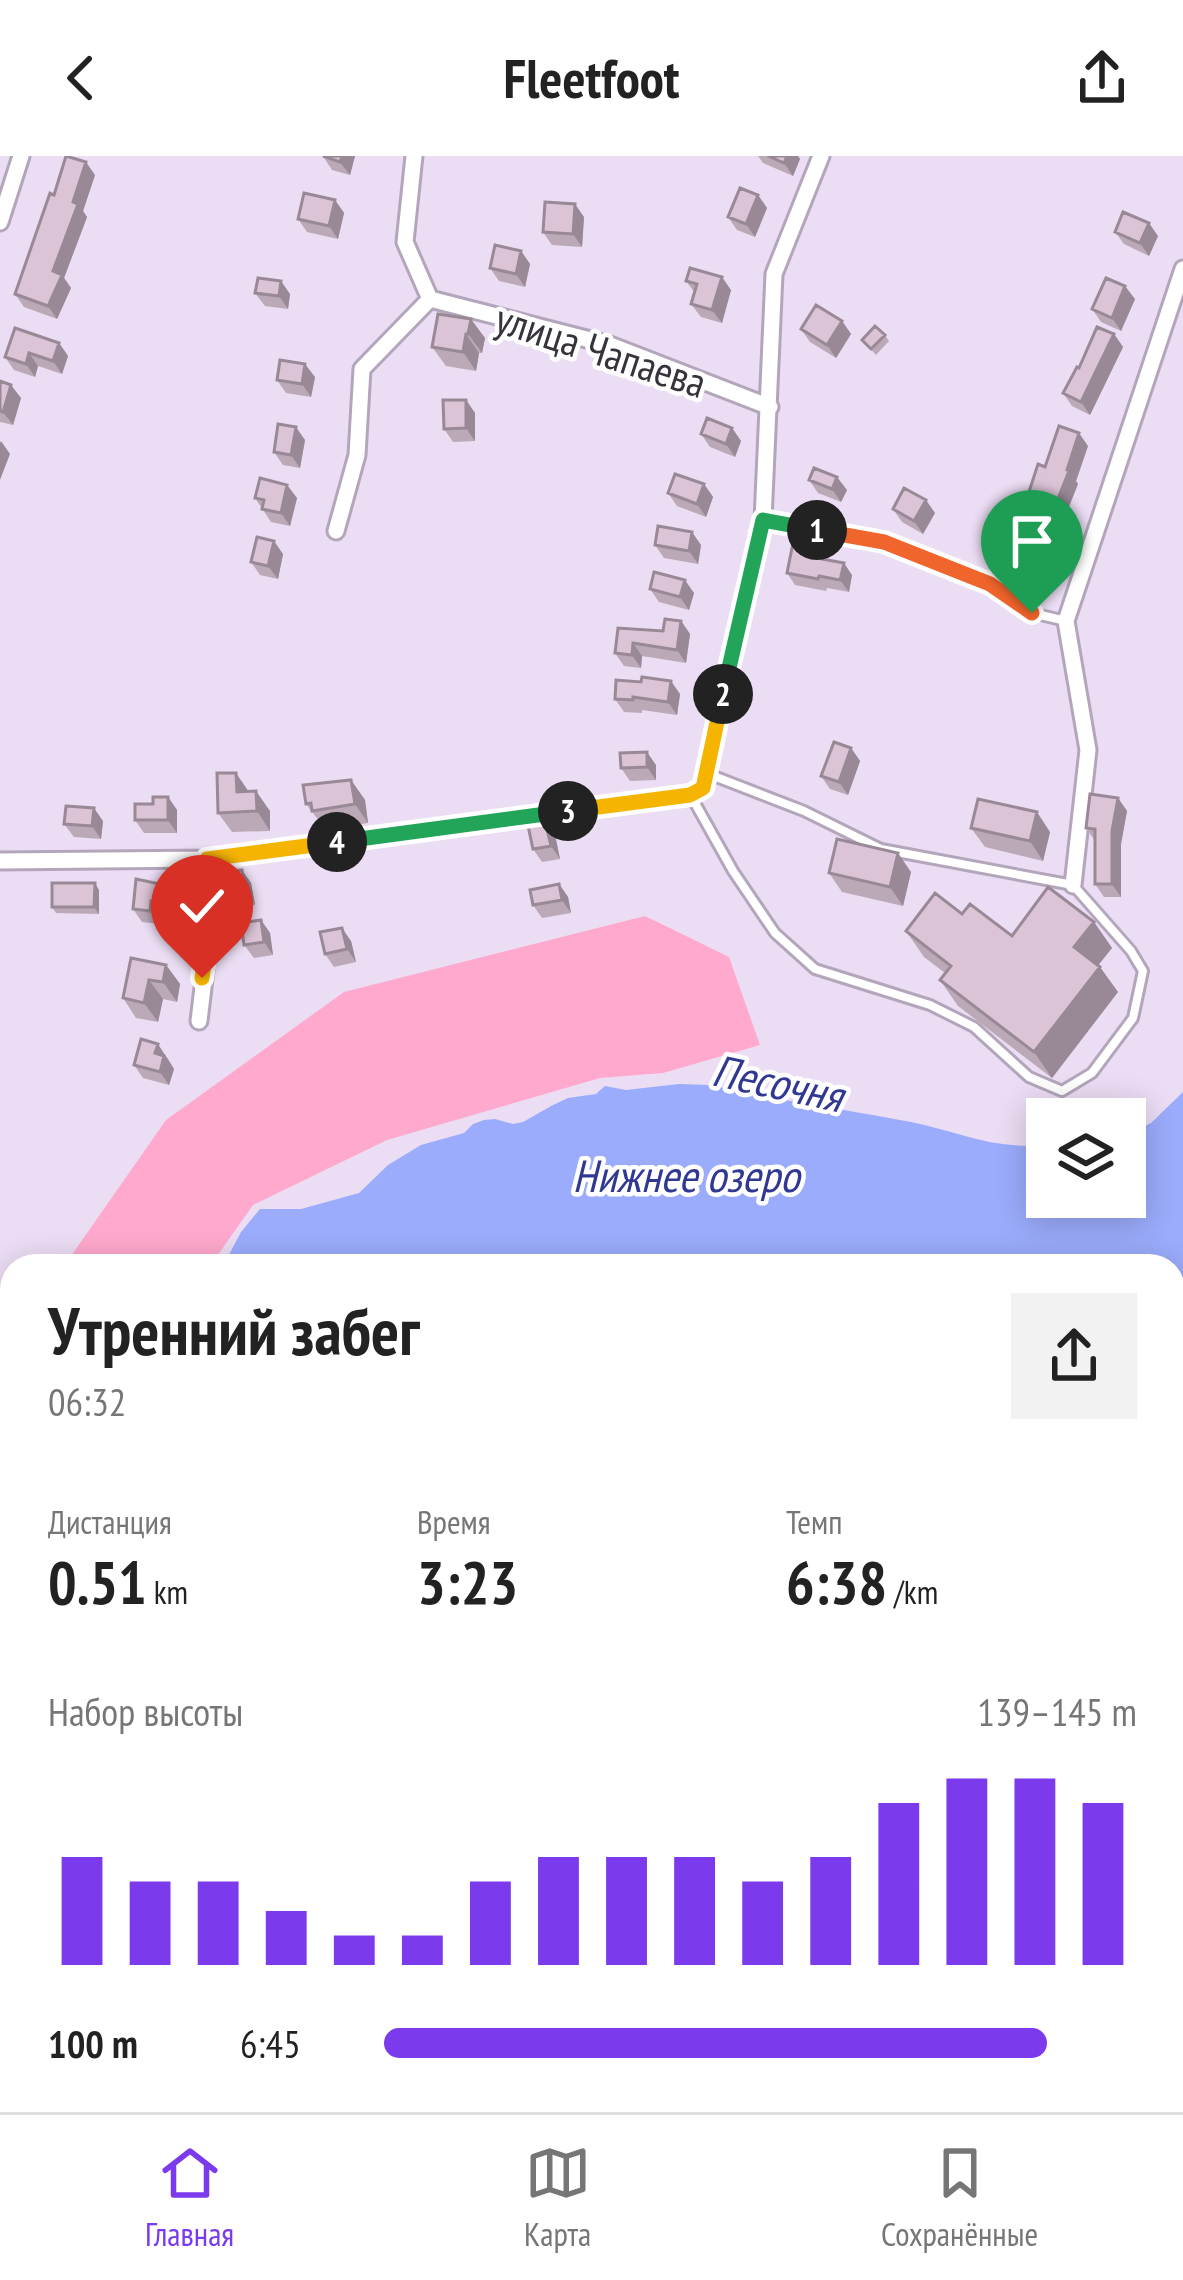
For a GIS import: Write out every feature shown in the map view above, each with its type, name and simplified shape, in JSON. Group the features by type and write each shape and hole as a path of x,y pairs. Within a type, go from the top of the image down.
{"street":[{"path":"0,222 21,156"},
{"path":"337,532 357,455 362,369 430,298 405,242 413,156"},
{"path":"0,861 207,859 690,795 703,788 763,520 774,274 821,156"},
{"path":"1073,885 1088,750 1066,621 1183,268"},
{"name":"улица Чапаева","path":"430,298 610,345 770,407"},
{"path":"199,1021 210,929 207,859"}],"lane":[{"path":"763,520 884,542 990,584 1032,613 1066,621"},
{"path":"690,795 775,933 815,969 930,1005 974,1028 1029,1077 1062,1090 1092,1072 1133,1018 1143,971 1117,933 1073,885 881,849 804,811 704,773"}],"shaded area":[{"path":"645,916 729,957 760,1045 663,1073 600,1078 387,1140 253,1205 218,1254 72,1254 166,1120 344,992"}],"water":[{"name":"Нижнее озеро","path":"710,1085 1026,1146 1026,1218 1146,1218 1146,1125 1183,1092 1183,1254 229,1254 260,1209 301,1209 359,1193 388,1165 421,1145 464,1133 484,1120 523,1122 568,1098 596,1094 605,1086 626,1090"}],"building":[{"path":"66,156 86,162 73,202 78,204 53,271 62,275 48,306 15,294"},
{"path":"740,188 758,195 746,224 728,217"},
{"path":"304,193 335,200 329,226 298,219"},
{"path":"545,202 575,204 573,234 543,232"},
{"path":"1123,212 1149,223 1140,243 1115,232"},
{"path":"495,245 521,251 516,274 490,268"},
{"path":"690,268 722,277 712,310 691,304 697,284 686,281"},
{"path":"258,278 281,281 279,296 255,293"},
{"path":"1106,278 1125,286 1112,318 1092,309"},
{"path":"816,305 842,321 827,345 801,329"},
{"path":"438,314 471,319 463,352 432,347"},
{"path":"875,326 885,335 871,349 862,340"},
{"path":"1097,327 1114,334 1081,402 1063,393"},
{"path":"15,328 59,343 53,361 29,353 26,364 5,357"},
{"path":"280,360 305,364 302,384 277,380"},
{"path":"0,381 11,385 3,412 0,411"},
{"path":"443,400 466,400 466,428 444,429"},
{"path":"707,418 732,428 726,444 701,434"},
{"path":"278,424 296,427 291,455 274,452"},
{"path":"1059,426 1079,433 1055,506 1028,495 1038,464 1045,467"},
{"path":"814,468 837,477 832,489 809,480"},
{"path":"675,474 704,484 697,504 668,493"},
{"path":"260,478 287,485 281,513 262,509 264,500 255,498"},
{"path":"904,488 926,500 914,521 893,509"},
{"path":"1019,521 1044,531 1031,565 986,552 994,531 1013,538"},
{"path":"658,526 692,532 689,551 655,545"},
{"path":"257,537 274,541 268,566 251,562"},
{"path":"793,543 824,549 822,559 844,563 840,580 787,573"},
{"path":"654,572 685,580 680,597 650,589"},
{"path":"665,619 681,621 677,650 633,643 632,655 615,653 618,628 663,631"},
{"path":"642,677 671,681 668,702 615,699 616,680 641,682"},
{"path":"834,742 851,748 839,782 821,776"},
{"path":"647,752 647,767 621,768 620,753"},
{"path":"217,773 236,773 237,792 256,791 257,811 218,813"},
{"path":"351,780 355,804 312,811 311,803 306,804 303,785"},
{"path":"1090,794 1118,798 1112,831 1112,884 1095,884 1095,829 1086,828"},
{"path":"153,797 168,797 168,820 135,820 135,804 153,804"},
{"path":"978,799 1037,812 1030,841 971,828"},
{"path":"66,806 94,808 92,826 64,824"},
{"path":"544,817 551,846 533,849 527,821"},
{"path":"837,839 898,853 890,887 829,873"},
{"path":"242,870 246,892 221,896 217,874"},
{"path":"136,879 183,889 180,906 151,901 150,911 133,909"},
{"path":"52,883 95,883 94,907 52,907"},
{"path":"559,884 562,900 533,905 530,890"},
{"path":"1048,887 1094,922 1074,947 1100,967 1034,1052 940,980 951,966 906,931 935,893 962,914 970,904 1012,936"},
{"path":"261,920 264,942 244,945 241,923"},
{"path":"342,928 347,949 325,954 320,932"},
{"path":"131,958 166,965 163,982 149,980 144,1003 123,998"},
{"path":"141,1039 158,1044 155,1053 164,1056 160,1072 134,1065"}],"route":[{"path":"202,978 210,929 207,859 690,795 703,788 763,520 884,542 990,584 1032,613"}],"water label":[{"name":"Песочня","path":"778,1082"}]}
